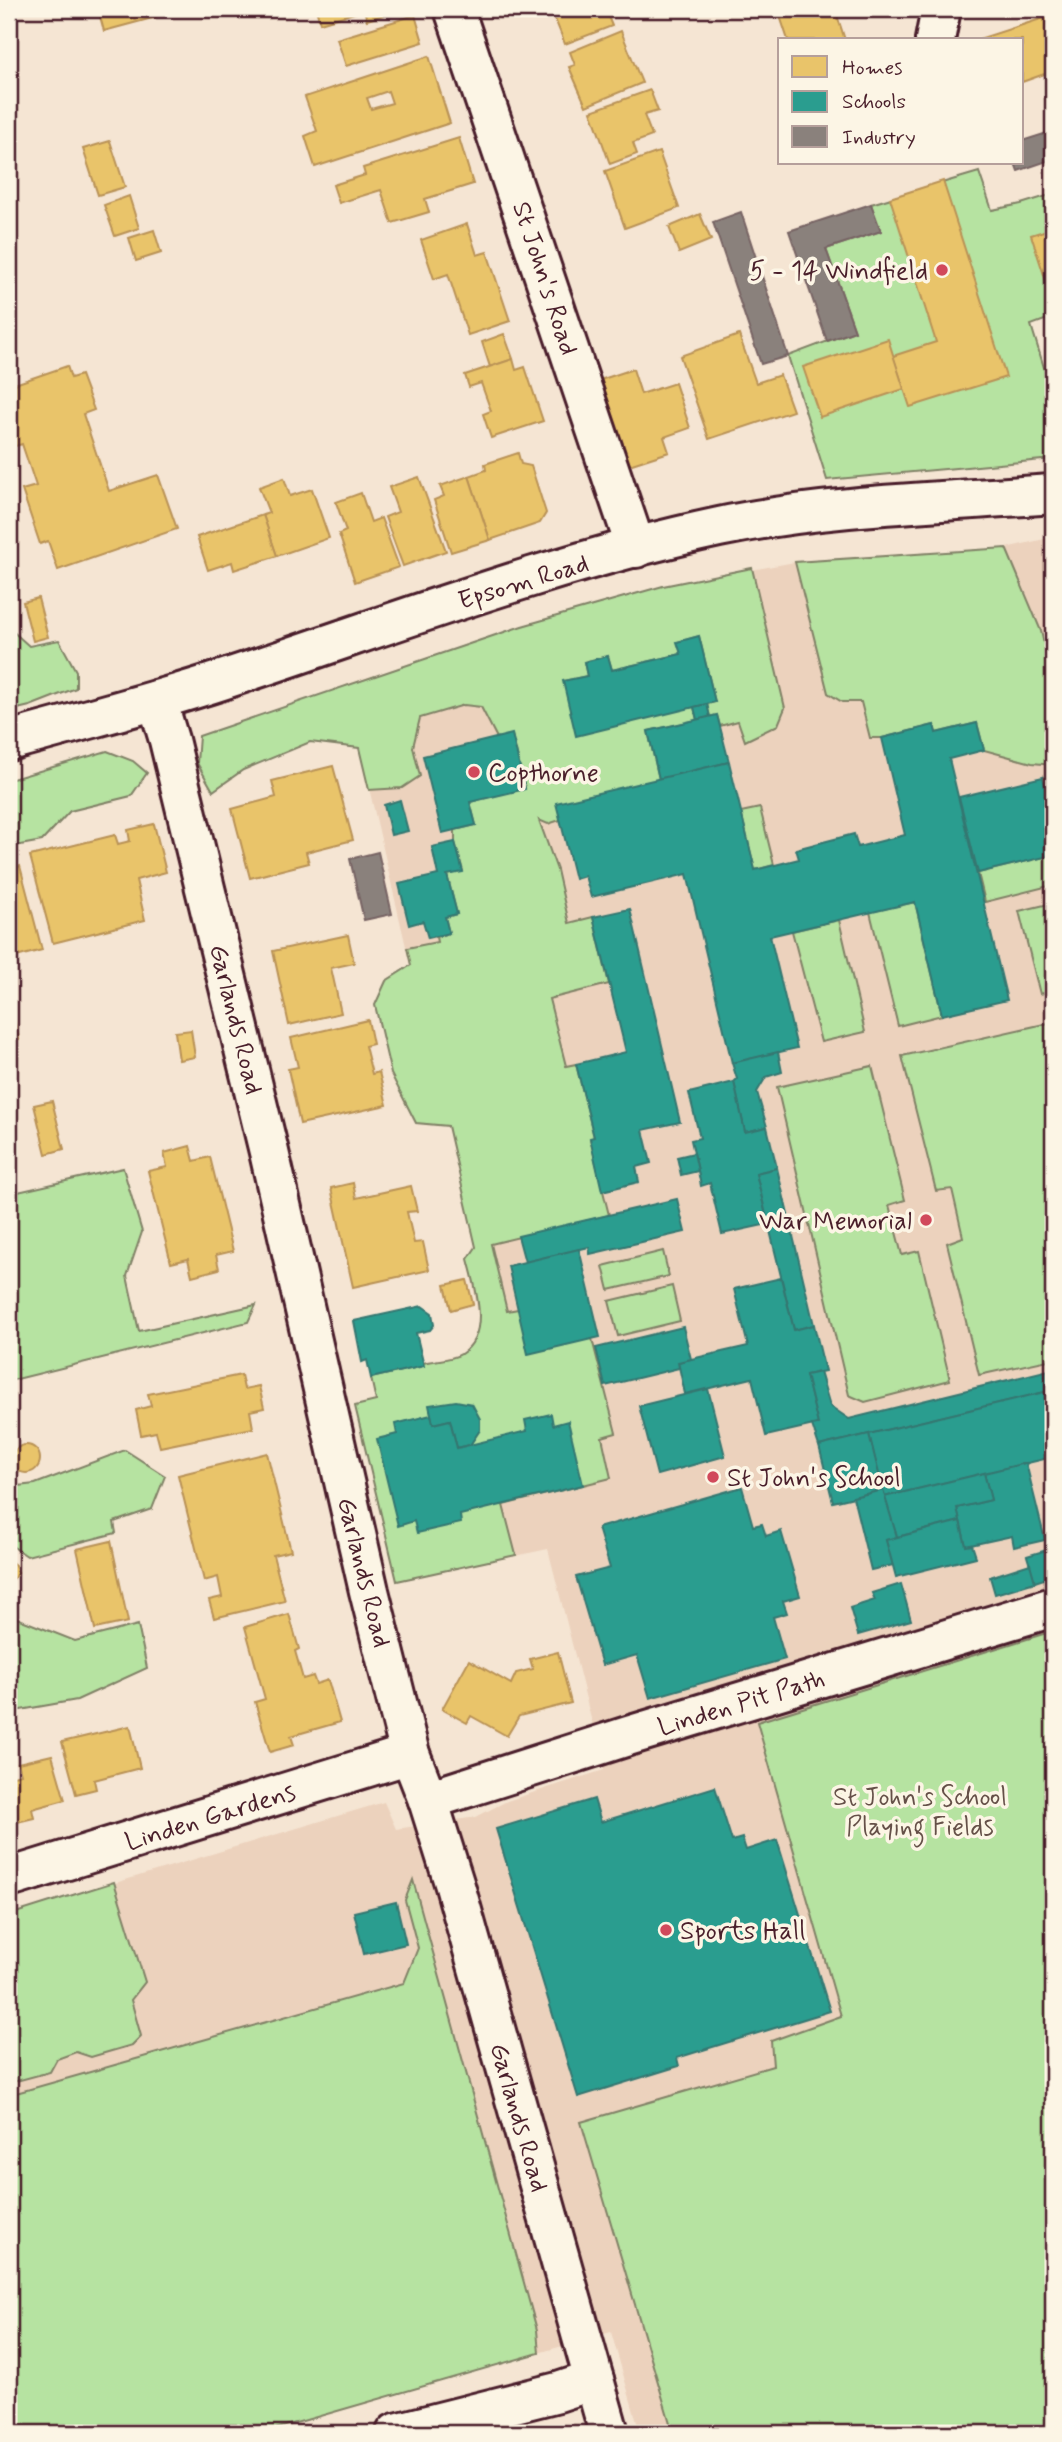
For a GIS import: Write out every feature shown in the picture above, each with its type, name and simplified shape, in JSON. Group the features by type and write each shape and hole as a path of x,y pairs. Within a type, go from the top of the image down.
{"street":[{"name":"St John's Road","path":"454,9 636,548"},
{"path":"935,38 942,9"},
{"name":"Epsom Road","path":"9,741 157,700 524,580 719,527 872,506 1053,494"},
{"name":"Garlands Road","path":"157,700 266,1140 363,1565 411,1754 428,1800 609,2433"},
{"name":"Linden Pit Path","path":"428,1800 628,1736 1053,1607"},
{"name":"Linden Gardens","path":"9,1878 411,1754"},
{"path":"396,2433 558,2392 594,2380"}],"shaded area":[{"name":"St John's School","path":"1053,537 1053,2433 640,2433 611,2332 261,2433 9,2433 9,1915 384,1802 396,1829 476,1817 507,1801 604,1770 548,1549 397,1581 355,1406 376,1401 371,1378 461,1354 476,1337 479,1319 468,1259 476,1247 345,685 522,626 663,586 795,562 1006,548"}],"green space":[{"path":"979,172 992,210 1053,194 1053,317 1031,325 1046,374 1053,377 1053,459 827,480 788,356 855,331 826,249 880,231 871,204"},
{"path":"1006,548 1041,631 1053,684 1053,765 1032,763 984,750 977,723 936,733 934,725 882,738 870,738 861,702 842,702 828,693 795,562"},
{"path":"752,568 785,708 778,725 745,741 738,721 720,726 717,715 710,717 707,704 715,702 699,636 678,642 681,654 612,670 608,656 584,662 587,676 563,681 694,707 697,720 648,731 659,779 560,820 548,824 539,820 557,870 569,923 593,917 609,984 549,999 566,1066 576,1064 594,1137 590,1139 609,1215 491,1244 507,1311 518,1309 592,1339 616,1433 602,1437 611,1478 503,1505 516,1555 397,1581 355,1406 376,1401 371,1378 461,1354 476,1335 479,1310 468,1259 476,1247 448,1126 416,1123 391,1074 375,1005 386,981 411,965 407,948 437,942 436,937 449,933 445,917 457,914 447,875 463,871 455,842 455,830 476,825 470,802 525,788 512,735 497,738 481,707 464,705 420,718 413,747 420,776 402,788 369,790 359,748 310,742 243,770 213,791 197,763 199,736 522,626 663,586"},
{"path":"9,628 29,646 59,640 76,671 76,688 9,711"},
{"path":"107,751 133,761 147,773 131,796 70,811 42,841 9,847 9,780"},
{"path":"760,808 774,865 755,870 741,812"},
{"path":"1053,855 1053,885 985,902 978,873"},
{"path":"915,902 942,1015 898,1026 870,912"},
{"path":"1053,903 1053,991 1040,994 1019,911"},
{"path":"839,920 865,1032 821,1042 792,931"},
{"path":"1053,1022 1053,1359 979,1375 947,1243 963,1237 952,1189 936,1191 902,1056"},
{"path":"872,1066 905,1200 889,1205 902,1255 919,1251 950,1380 865,1402 849,1395 777,1087"},
{"path":"123,1168 142,1232 127,1276 139,1331 256,1305 248,1322 9,1381 9,1194"},
{"path":"663,1251 669,1276 609,1290 603,1266"},
{"path":"672,1286 680,1321 618,1336 609,1301"},
{"path":"125,1450 165,1476 152,1509 114,1522 116,1533 27,1556 9,1544 9,1487 35,1484"},
{"path":"9,1615 75,1641 138,1625 147,1668 77,1700 9,1712"},
{"name":"St John's School Playing Fields","path":"1053,1631 1053,2433 673,2433 581,2122 773,2066 771,2041 841,2016 757,1722"},
{"path":"413,1880 537,2330 539,2353 261,2433 9,2433 9,2095 404,1983 418,1948 405,1900"},
{"path":"114,1882 145,1982 131,2000 141,2036 132,2045 91,2057 76,2052 57,2059 50,2072 9,2083 9,1915"}],"building: Homes":[{"path":"98,9 153,9 156,17 104,31"},
{"path":"316,9 404,9 367,20 364,10 320,23"},
{"path":"551,9 605,9 612,26 565,44"},
{"path":"791,9 835,9 844,38 787,38 779,13"},
{"path":"415,15 423,42 346,66 337,39"},
{"path":"1053,15 1053,71 1024,81 1024,38 982,38"},
{"path":"621,31 642,83 586,106 569,67 575,65 570,52"},
{"path":"429,56 450,123 315,167 305,136 317,131 305,97","holes":["388,91 392,103 371,109 367,98"]},
{"path":"650,90 658,111 644,115 652,136 633,143 637,154 610,164 591,111"},
{"path":"459,138 473,184 425,199 429,212 392,223 381,190 339,203 333,185 365,175 363,168"},
{"path":"110,141 125,187 98,195 83,149"},
{"path":"659,152 679,208 625,228 605,171"},
{"name":"5 - 14 Windfield","path":"943,181 1006,377 910,407 893,356 936,342 890,198"},
{"path":"129,196 139,228 115,236 104,205"},
{"path":"700,214 711,240 679,253 669,227"},
{"path":"467,224 477,255 487,252 510,321 468,335 448,274 434,279 421,240"},
{"path":"1053,228 1053,282 1047,284 1031,235"},
{"path":"154,230 161,253 136,261 129,238"},
{"path":"504,334 513,359 490,367 482,342"},
{"path":"739,335 756,383 780,375 793,411 709,439 680,356"},
{"path":"888,339 904,389 820,417 803,367"},
{"path":"513,359 516,370 525,367 543,421 491,438 483,414 491,411 481,383 469,387 465,375"},
{"path":"67,366 71,378 81,375 94,410 83,414 109,491 158,475 177,529 58,570 48,541 40,544 22,490 36,486 22,444 9,448 9,386"},
{"path":"633,369 641,394 675,383 690,428 664,437 669,452 629,465 600,380"},
{"path":"518,453 521,464 531,466 546,513 540,523 490,540 469,476 486,470 485,464"},
{"path":"469,476 490,540 451,552 434,500 444,496 440,486"},
{"path":"419,477 446,551 403,566 385,517 398,512 389,487"},
{"path":"284,478 290,496 312,489 329,538 277,556 263,515 269,513 259,487"},
{"path":"361,493 371,522 381,518 399,567 355,582 339,534 346,531 336,502"},
{"path":"263,515 277,556 234,570 232,562 208,570 197,537"},
{"path":"38,598 48,637 33,641 23,602"},
{"path":"333,766 353,840 306,852 309,863 250,878 232,809 276,797 272,781"},
{"path":"154,824 166,872 136,880 145,920 53,943 30,856 115,835 118,844 130,841 128,830"},
{"path":"20,866 42,950 9,959 9,869"},
{"path":"348,935 354,963 331,968 341,1013 289,1025 273,951"},
{"path":"9,1004 19,1039 9,1042"},
{"path":"368,1020 373,1044 365,1046 372,1074 379,1072 387,1105 300,1124 288,1069 298,1067 291,1038"},
{"path":"191,1030 195,1057 179,1060 175,1032"},
{"path":"52,1101 64,1149 46,1154 34,1105"},
{"path":"190,1146 194,1161 210,1157 233,1251 216,1255 219,1269 192,1276 188,1259 171,1263 148,1171 167,1167 164,1153"},
{"path":"353,1183 356,1198 411,1186 417,1211 407,1212 414,1243 423,1242 429,1270 353,1287 331,1188"},
{"path":"467,1280 473,1304 451,1310 445,1285"},
{"path":"241,1375 244,1389 259,1386 264,1408 250,1411 253,1428 160,1447 156,1432 141,1435 136,1410 151,1406 148,1394"},
{"path":"26,1445 36,1449 40,1459 36,1469 26,1473 16,1469 12,1459 16,1449"},
{"path":"267,1453 291,1551 273,1555 285,1601 214,1618 209,1600 222,1597 218,1577 204,1581 178,1475"},
{"path":"111,1541 128,1622 95,1629 77,1549"},
{"path":"9,1560 18,1573 9,1584"},
{"path":"289,1614 299,1649 295,1651 303,1679 313,1676 316,1684 328,1680 340,1722 291,1736 294,1745 270,1752 255,1702 265,1699 245,1627"},
{"path":"558,1652 571,1703 519,1716 507,1736 471,1716 467,1723 442,1709 469,1660 511,1684 516,1673 533,1669 530,1659"},
{"path":"130,1726 140,1768 94,1780 96,1789 76,1794 62,1742"},
{"path":"52,1755 65,1800 32,1809 34,1818 9,1824 9,1777 21,1774 18,1763"}],"building: Schools":[{"path":"699,636 715,702 576,736 563,681 587,676 584,662 608,656 612,670 681,654 677,642"},
{"path":"707,704 710,717 697,720 694,707"},
{"path":"717,715 729,762 659,779 648,731"},
{"path":"977,723 984,750 949,759 1007,1000 942,1015 915,902 770,936 797,1048 732,1063 687,874 591,897 585,876 575,879 556,803 729,762 755,870 799,859 796,849 854,834 858,847 905,835 882,738 934,725 936,733"},
{"name":"Copthorne","path":"512,734 525,789 470,802 476,825 442,833 423,756"},
{"path":"1043,777 1053,819 1053,855 978,873 959,797"},
{"path":"400,800 408,831 391,835 384,805"},
{"path":"455,842 463,872 447,875 457,914 445,917 449,933 428,938 423,921 409,925 399,884 438,875 432,847"},
{"path":"630,909 680,1122 643,1130 651,1163 636,1167 639,1182 602,1191 590,1138 594,1137 576,1064 626,1052 593,917"},
{"path":"778,1052 782,1072 766,1077 757,1092 767,1127 745,1132 732,1063"},
{"path":"734,1082 745,1132 767,1127 777,1168 756,1173 768,1224 722,1234 710,1183 701,1186 691,1140 700,1138 689,1093"},
{"path":"694,1153 698,1171 681,1175 677,1157"},
{"path":"777,1168 814,1325 794,1330 756,1173"},
{"path":"677,1199 685,1232 590,1254 589,1247 525,1262 518,1236"},
{"path":"579,1249 600,1337 528,1354 508,1266"},
{"path":"781,1278 794,1330 814,1325 825,1371 806,1375 818,1424 766,1436 752,1378 685,1394 678,1362 748,1346 734,1289"},
{"path":"422,1306 432,1313 434,1325 430,1330 416,1333 424,1366 371,1378 367,1360 362,1362 354,1321"},
{"path":"683,1327 691,1359 678,1362 679,1368 605,1386 596,1348"},
{"path":"1053,1369 1053,1390 819,1446 812,1425 818,1424 806,1375 820,1372 830,1406 849,1419"},
{"path":"708,1389 725,1456 657,1475 639,1406"},
{"path":"1053,1390 1053,1457 884,1497 869,1434"},
{"path":"456,1401 472,1404 480,1419 480,1430 470,1445 457,1448 450,1420 433,1424 429,1405"},
{"path":"551,1414 553,1425 568,1421 583,1485 460,1515 461,1523 417,1533 414,1521 398,1526 377,1439 397,1434 395,1424 431,1415 433,1424 450,1420 457,1448 527,1431 525,1420"},
{"path":"869,1434 883,1490 833,1502 819,1446"},
{"path":"1026,1463 1045,1540 1014,1547 1012,1536 966,1546 957,1508 991,1500 984,1473"},
{"path":"984,1473 991,1500 957,1508 960,1521 897,1537 884,1497"},
{"path":"742,1487 753,1526 762,1524 766,1536 781,1531 800,1596 783,1601 787,1613 773,1617 785,1659 650,1698 637,1655 602,1665 576,1577 610,1568 598,1528"},
{"path":"883,1490 897,1537 886,1540 893,1565 871,1570 853,1497"},
{"path":"960,1521 966,1546 972,1545 976,1557 896,1577 886,1540"},
{"path":"1053,1548 1053,1576 1035,1582 1027,1556"},
{"path":"1030,1564 1035,1582 995,1594 990,1577"},
{"path":"901,1584 911,1620 858,1635 850,1608 875,1600 872,1593"},
{"name":"Sports Hall","path":"715,1787 732,1841 742,1838 746,1850 777,1840 830,2011 677,2058 679,2066 578,2097 496,1829 594,1799 601,1822"},
{"path":"396,1902 406,1944 364,1954 354,1912"}],"building: Industry":[{"path":"1053,131 1053,159 1018,171 1015,164 1024,164 1024,140"},
{"path":"871,204 881,231 826,249 855,331 827,341 789,231"},
{"path":"741,212 788,356 761,364 713,222"},
{"path":"378,852 392,914 364,920 350,859"}],"place":[{"name":"5 - 14 Windfield","path":"942,270"},
{"name":"Copthorne","path":"474,772"},
{"name":"War Memorial","path":"926,1220"},
{"name":"St John's School","path":"713,1477"},
{"name":"Sports Hall","path":"666,1930"}]}
